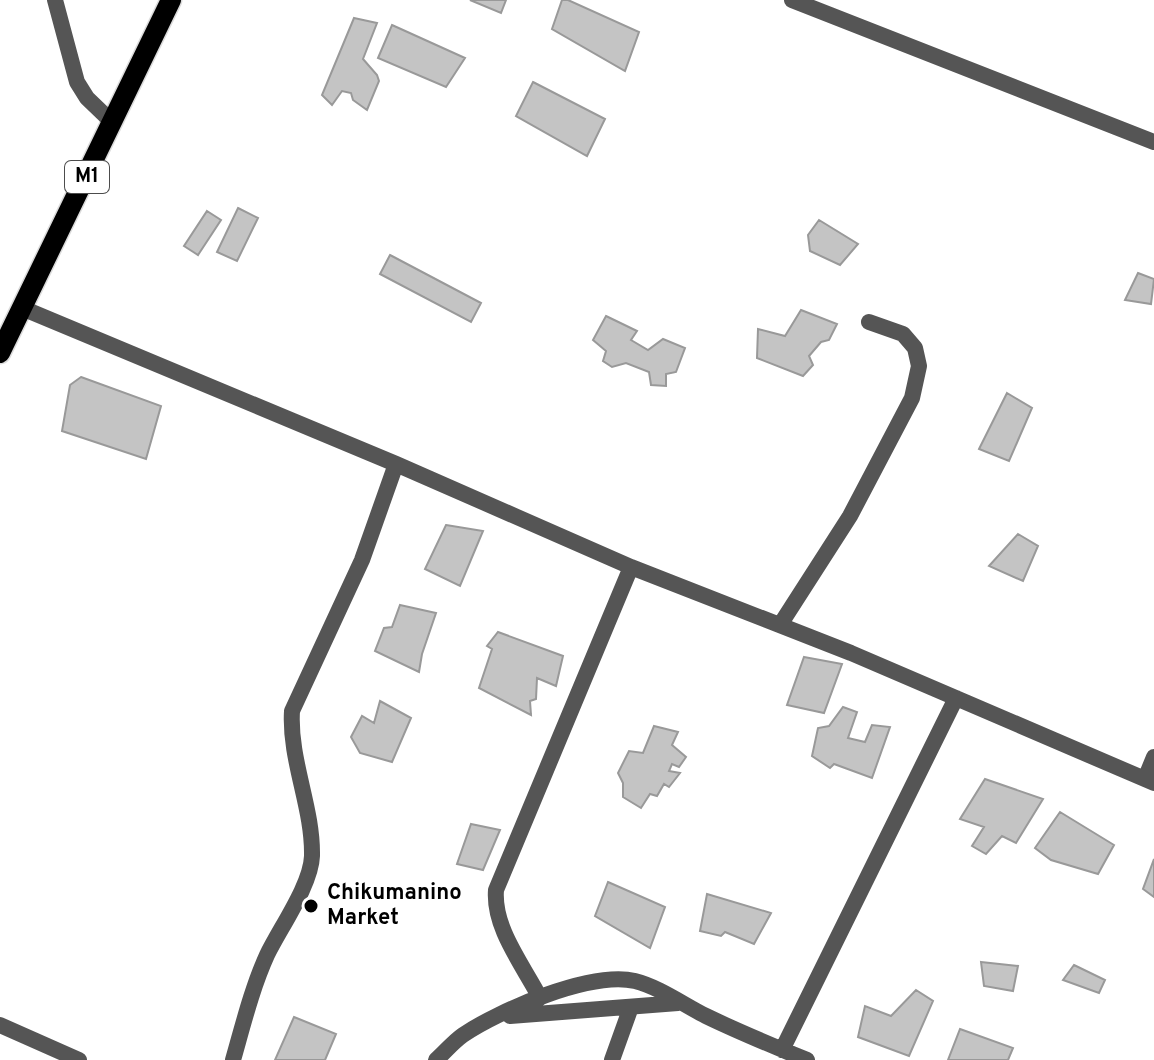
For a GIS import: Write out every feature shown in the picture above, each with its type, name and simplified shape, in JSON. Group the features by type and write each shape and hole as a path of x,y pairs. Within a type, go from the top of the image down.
{"main road":[{"name":"M1","path":"0,353 171,0"}],"street":[{"path":"55,0 77,82 87,98 113,123"},
{"path":"792,0 1154,142"},
{"path":"22,308 396,464 631,567 780,625 1149,781 1154,757"},
{"path":"780,625 850,516 912,398 919,366 915,348 903,334 869,322"},
{"path":"233,1060 266,957 304,883 312,859 311,836 291,732 292,711 362,560 396,464"},
{"path":"540,998 500,924 495,907 496,890 631,567"},
{"path":"782,1050 956,698"},
{"path":"436,1060 462,1036 496,1017 540,998 615,977 639,982 807,1060"},
{"path":"496,1017 680,1003"},
{"path":"612,1060 631,1007"},
{"path":"0,1025 79,1060"}],"building":[{"path":"470,0 506,0 501,13"},
{"path":"562,0 639,32 625,71 552,29"},
{"path":"354,18 377,23 363,59 379,81 367,110 353,100 351,93 342,91 332,105 322,95"},
{"path":"392,25 465,58 446,87 378,58"},
{"path":"533,82 605,119 587,156 516,116"},
{"path":"238,208 258,218 237,261 217,252"},
{"path":"207,211 221,220 198,255 184,246"},
{"path":"819,220 858,244 840,265 810,251 808,235"},
{"path":"390,255 481,303 471,322 380,274"},
{"path":"1138,273 1154,279 1151,304 1125,300"},
{"path":"801,310 837,324 829,340 821,342 809,356 813,365 803,376 757,358 758,329 785,336"},
{"path":"606,316 637,331 631,340 648,350 663,339 685,348 676,372 666,374 666,386 651,385 649,372 626,363 612,367 603,361 606,351 593,340"},
{"path":"81,377 161,406 146,459 62,431 70,385"},
{"path":"1007,393 1032,408 1009,461 979,449"},
{"path":"446,525 483,531 460,586 425,569"},
{"path":"1018,534 1038,546 1023,581 989,566"},
{"path":"400,605 436,613 419,672 375,651 384,628 392,627"},
{"path":"498,632 563,656 556,686 537,678 536,699 530,701 531,715 479,688 492,649 487,646"},
{"path":"804,657 842,664 824,713 787,705"},
{"path":"380,701 411,718 392,762 360,753 351,737 362,716 374,723"},
{"path":"843,707 857,712 848,738 865,742 872,725 890,727 872,778 834,764 830,768 812,756 818,728 829,726"},
{"path":"654,726 678,732 672,745 686,757 679,767 672,764 669,771 680,773 669,787 664,784 657,796 650,794 641,808 623,797 623,783 618,773 629,751 643,753"},
{"path":"985,779 1043,799 1016,843 1002,836 986,854 972,846 984,827 960,819"},
{"path":"1060,812 1114,845 1098,874 1051,860 1035,848"},
{"path":"471,824 500,830 483,870 457,864"},
{"path":"1154,859 1154,897 1143,889"},
{"path":"608,882 665,907 650,948 595,916"},
{"path":"707,894 771,913 754,944 725,932 721,936 700,931"},
{"path":"981,962 1018,966 1013,991 984,986"},
{"path":"1074,965 1105,980 1099,993 1063,980"},
{"path":"916,990 933,1001 909,1056 858,1037 865,1006 891,1016"},
{"path":"294,1017 336,1034 325,1060 275,1060"},
{"path":"960,1029 1013,1048 1008,1060 948,1060"}],"place":[{"name":"Chikumanino Market","path":"311,906"}]}
